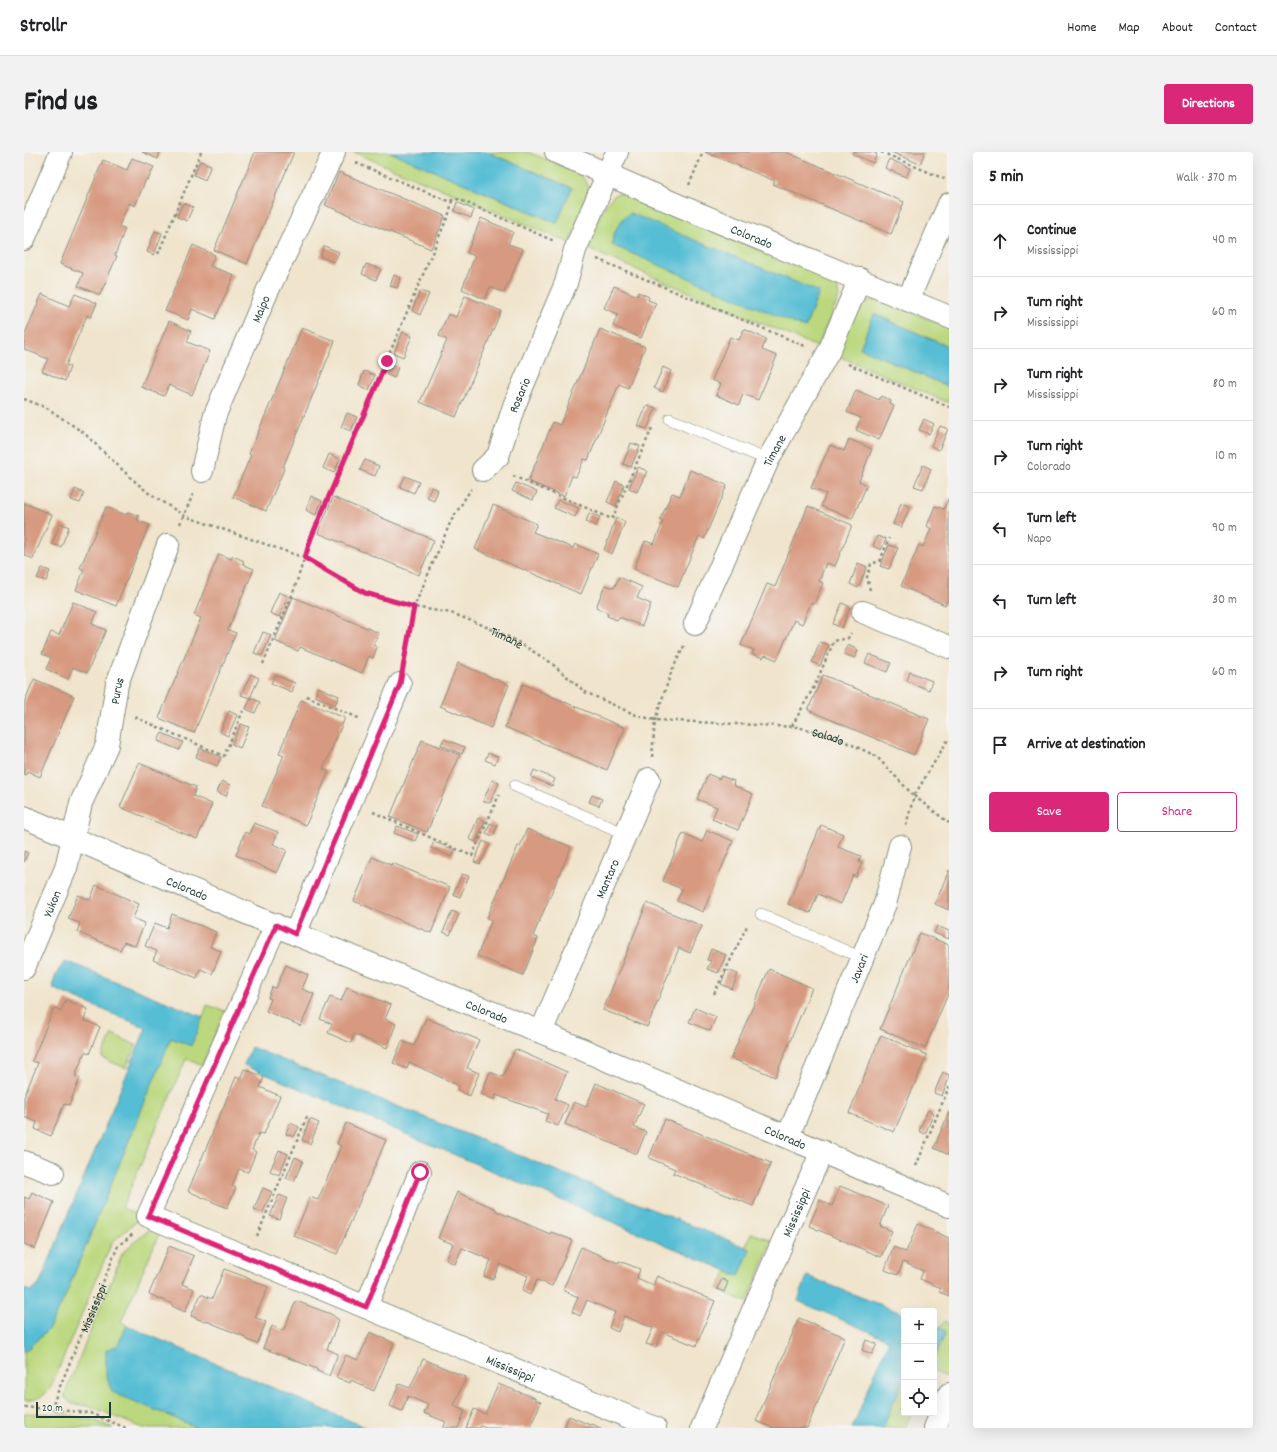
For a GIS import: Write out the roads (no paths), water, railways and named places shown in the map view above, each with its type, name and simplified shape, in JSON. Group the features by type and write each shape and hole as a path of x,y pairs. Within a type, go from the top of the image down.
{"street":[{"path":"24,239 61,152"},
{"name":"Colorado","path":"556,152 680,206 949,317"},
{"name":"Rosario","path":"483,470 498,456 514,406 566,283 574,250 617,152"},
{"name":"Maipo","path":"202,472 215,415 268,292 334,153"},
{"path":"908,300 949,204"},
{"name":"Timane","path":"695,624 768,460 826,356 860,280"},
{"name":"Purus","path":"73,838 81,803 107,745 117,684 168,545"},
{"path":"863,612 949,647"},
{"path":"295,934 400,684"},
{"name":"Mantaro","path":"541,1032 649,779"},
{"name":"Colorado","path":"24,817 295,934 541,1032 788,1136 949,1206"},
{"name":"Yukon","path":"24,968 66,868 73,838"},
{"name":"Javari","path":"788,1136 885,904 900,846"},
{"name":"Mississippi","path":"276,925 148,1216 655,1428"},
{"name":"Mississippi","path":"702,1428 822,1151"},
{"path":"24,1162 53,1173"},
{"path":"366,1307 420,1172"},
{"path":"935,1428 949,1394"}],"lane":[{"path":"670,419 768,460"},
{"path":"514,786 626,834"},
{"path":"761,914 862,958"}],"water":[{"path":"390,152 487,152 572,188 557,223"},
{"path":"630,213 819,292 805,328 612,245 613,236 617,227"},
{"path":"874,314 949,347 949,387 860,348"},
{"path":"66,961 203,1017 191,1046 171,1038 64,1299 48,1330 24,1352 24,1288 30,1291 39,1285 146,1028 54,989 53,986 56,974"},
{"path":"251,1047 750,1249 739,1276 244,1065"},
{"path":"807,1276 901,1313 901,1385 883,1428 852,1428 889,1340 798,1301"},
{"path":"127,1325 367,1428 198,1428 112,1392 106,1375 106,1350 118,1345"},
{"path":"937,1327 946,1331 937,1353"}]}
